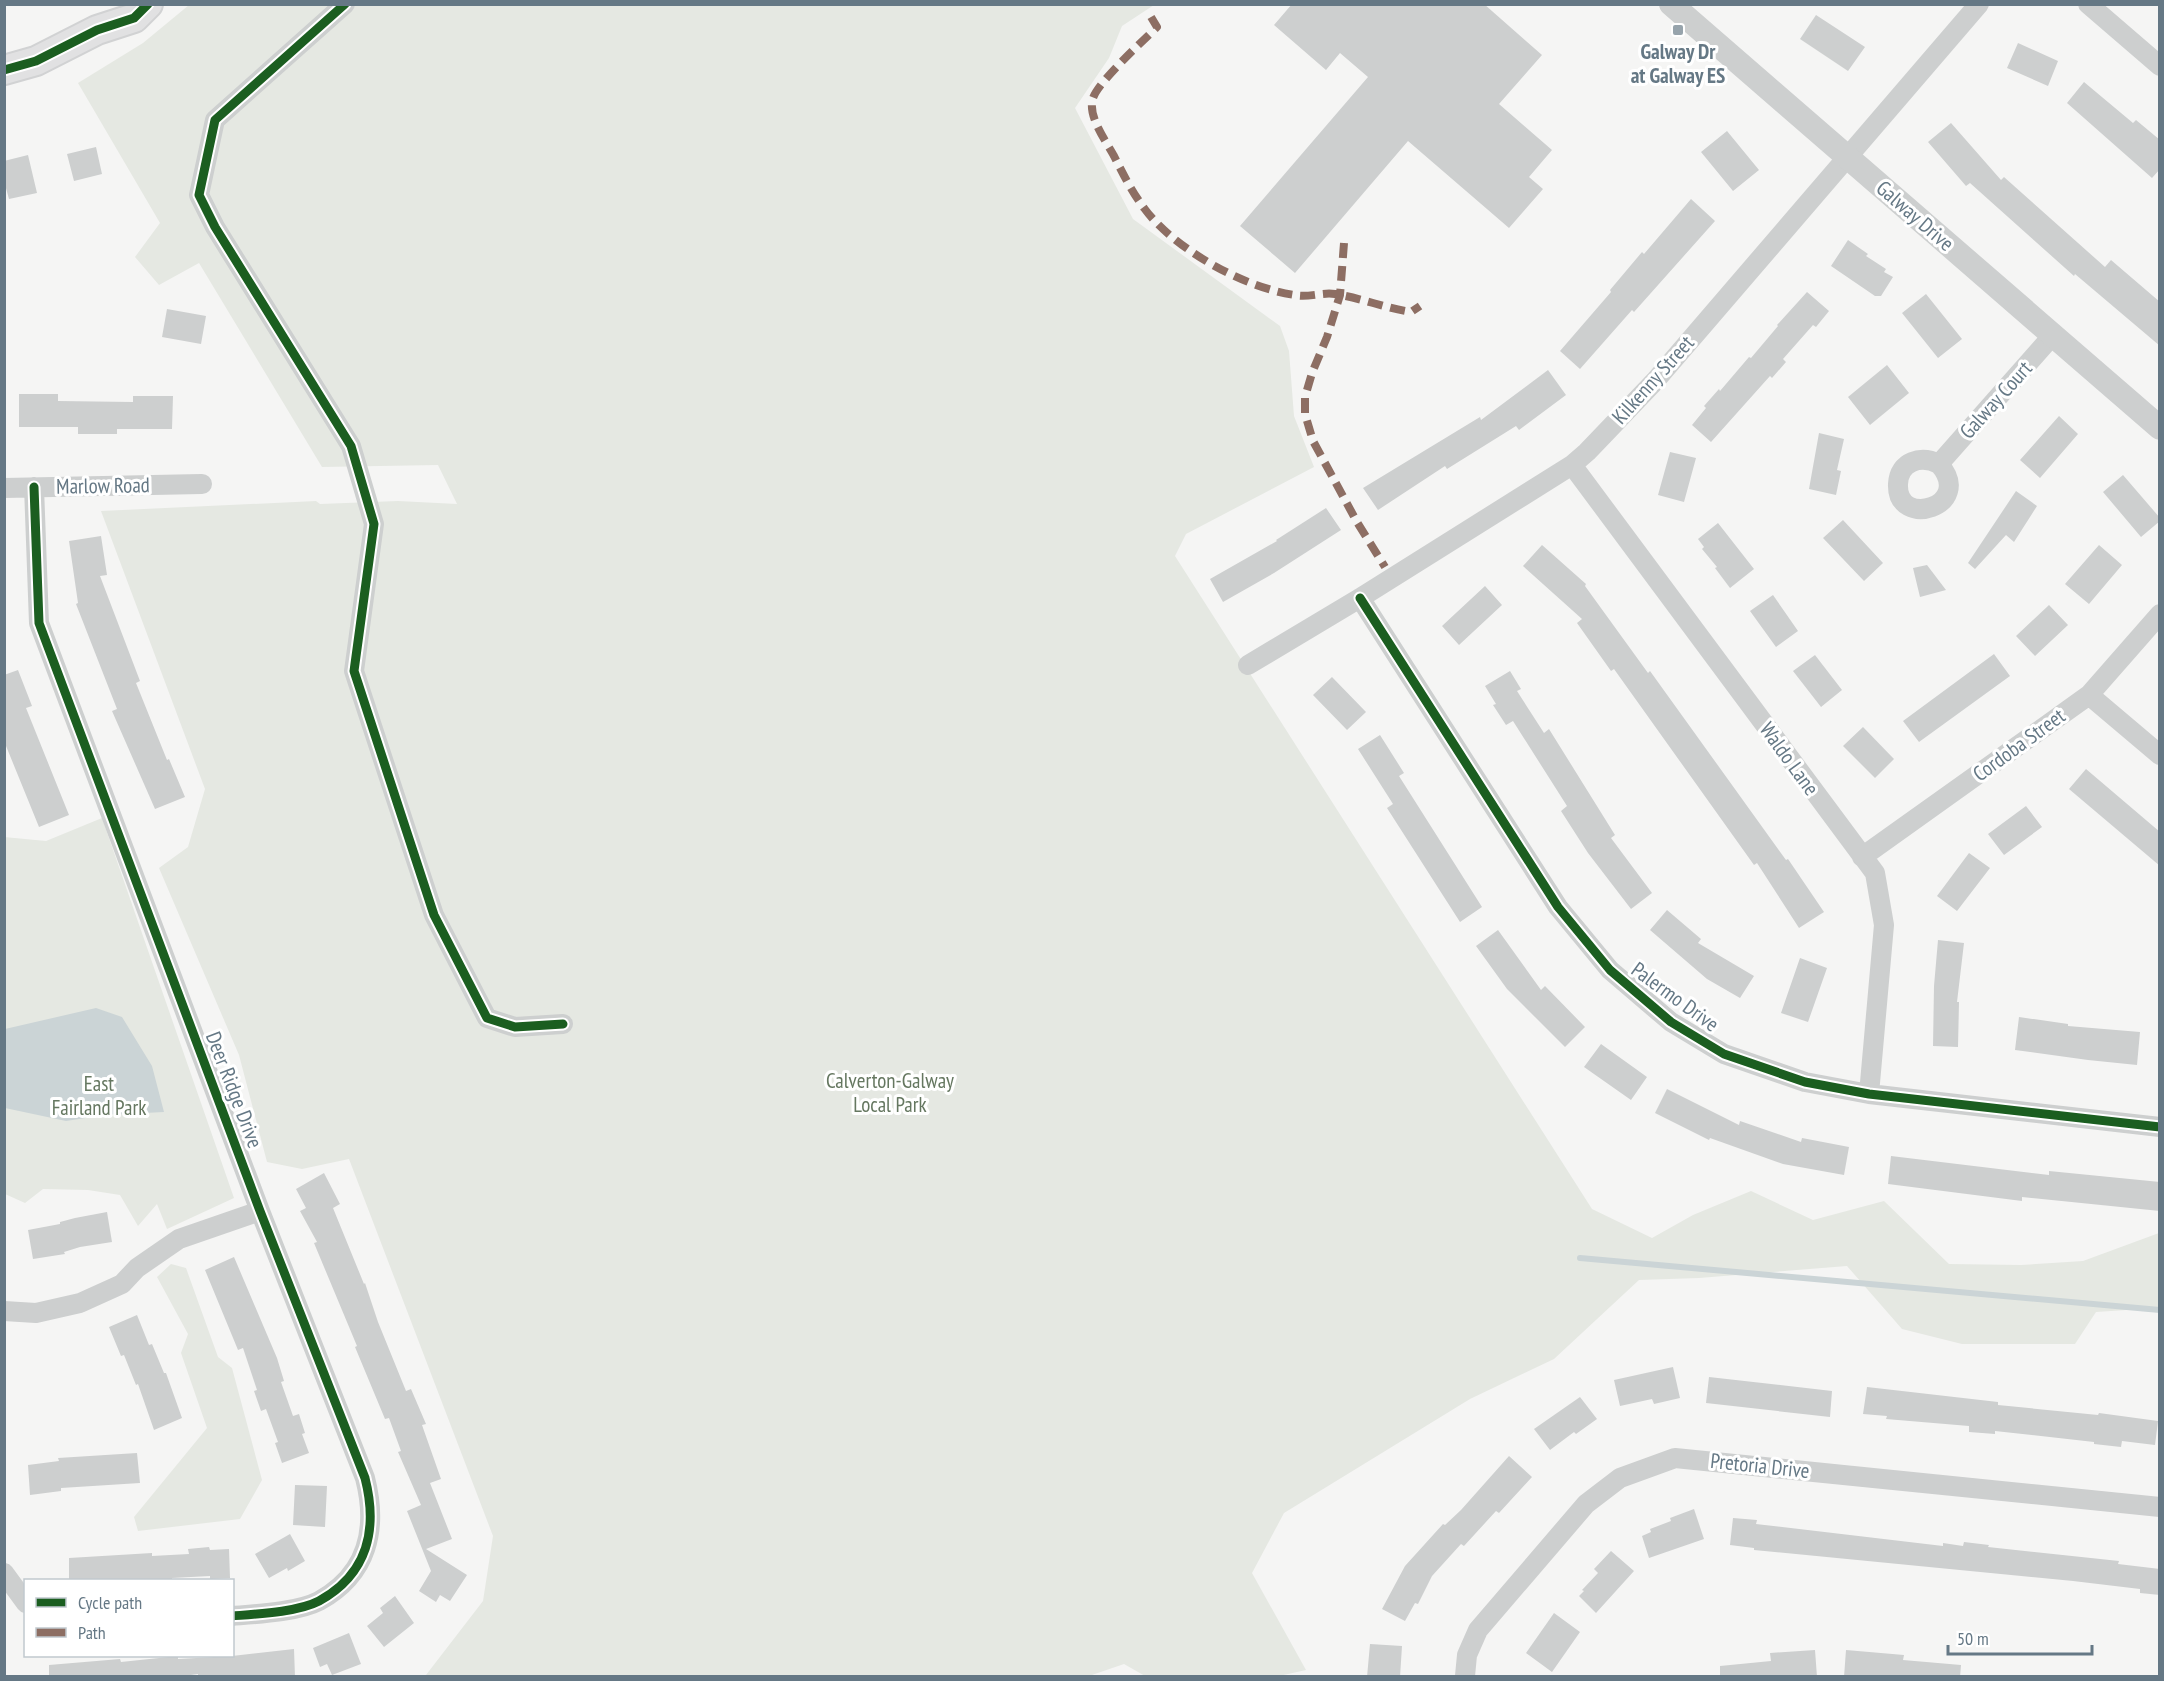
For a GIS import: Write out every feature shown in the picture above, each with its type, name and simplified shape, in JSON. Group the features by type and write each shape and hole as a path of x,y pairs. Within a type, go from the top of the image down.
{"main road":[{"path":"97,30 117,4"},
{"path":"4,70 36,61 97,30 134,18 148,4"}],"street":[{"path":"345,4 214,120 199,195 215,227 351,446 374,524 354,671 401,821 434,915 487,1018 515,1027 563,1024"},
{"name":"Galway Drive","path":"1671,4 2160,428"},
{"name":"Kilkenny Street","path":"1248,665 1360,598 1572,465 1655,381 1979,4"},
{"path":"2088,4 2160,66"},
{"name":"Galway Court","path":"1939,464 2053,335"},
{"name":"Waldo Lane","path":"1572,465 1875,873 1884,925 1869,1094"},
{"name":"Marlow Road","path":"4,488 202,484"},
{"name":"Deer Ridge Drive","path":"34,487 39,623 260,1211 365,1478 371,1503 368,1542 348,1580 317,1601 275,1613 234,1616"},
{"name":"Palermo Drive","path":"1360,598 1558,907 1610,970 1671,1022 1724,1054 1805,1082 1869,1094 2160,1127"},
{"name":"Cordoba Street","path":"1862,857 2089,695 2160,614"},
{"path":"2089,695 2160,755"},
{"path":"4,1311 36,1313 80,1303 122,1284 136,1268 178,1239 260,1211"},
{"name":"Pretoria Drive","path":"1465,1677 1467,1655 1478,1630 1586,1504 1620,1478 1675,1458 2160,1507"},
{"path":"4,1573 24,1600"}],"green space":[{"name":"Calverton-Galway Local Park","path":"189,5 1154,5 1122,26 1109,58 1075,108 1133,219 1280,326 1289,351 1294,416 1314,467 1186,534 1175,556 1592,1209 1652,1238 1693,1215 1751,1191 1813,1220 1884,1201 1949,1264 2021,1265 2083,1261 2159,1233 2159,1312 2156,1308 2096,1312 2075,1344 1962,1344 1902,1329 1847,1266 1699,1278 1639,1280 1554,1359 1470,1399 1284,1513 1252,1573 1306,1670 1279,1676 1145,1676 1124,1664 1089,1676 422,1676 426,1675 483,1601 493,1536 349,1159 302,1169 267,1162 239,1055 159,868 188,847 205,789 101,511 316,501 320,504 398,501 457,504 438,465 322,467 199,263 159,285 135,257 160,223 78,83 143,43"},
{"name":"East Fairland Park","path":"102,818 234,1198 167,1229 157,1204 138,1226 120,1195 88,1190 43,1189 25,1203 5,1194 4,837 46,841"},
{"path":"171,1264 186,1268 218,1357 232,1368 262,1480 240,1519 138,1531 134,1517 207,1428 181,1353 188,1334 157,1277"}],"shaded area":[{"path":"96,1008 122,1017 152,1066 164,1112 105,1115 66,1121 5,1108 5,1029"}],"building":[{"path":"1292,4 1484,4 1542,55 1499,104 1552,150 1529,177 1543,189 1509,228 1408,141 1295,273 1240,226 1368,77 1340,53 1326,70 1274,25"},
{"path":"1816,15 1865,47 1848,71 1800,39"},
{"path":"2018,43 2058,61 2048,86 2007,68"},
{"path":"2084,82 2133,123 2136,120 2160,140 2160,169 2152,178 2067,103"},
{"path":"1951,123 2001,180 2004,177 2105,267 2111,260 2160,302 2160,346 2075,274 2074,276 1970,183 1966,186 1928,142"},
{"path":"1727,131 1759,170 1733,191 1701,152"},
{"path":"96,147 102,174 74,181 67,154"},
{"path":"28,155 37,193 9,199 4,181 4,161"},
{"path":"1691,199 1715,221 1580,369 1560,351 1642,252 1644,254"},
{"path":"1848,240 1868,254 1866,256 1886,269 1884,272 1893,277 1881,296 1875,296 1831,266"},
{"path":"1807,292 1829,311 1816,327 1813,325 1783,359 1786,362 1772,378 1770,376 1711,442 1692,425 1706,408 1704,406 1749,357 1751,358"},
{"path":"1926,294 1962,339 1938,358 1902,313"},
{"path":"167,309 206,316 201,344 162,337"},
{"path":"1887,365 1909,393 1870,425 1848,397"},
{"path":"1548,370 1566,395 1519,430 1516,426 1447,469 1445,466 1378,510 1363,488 1480,417 1481,420"},
{"path":"19,394 58,394 58,401 133,402 133,396 173,396 172,429 117,429 117,434 78,434 78,427 19,427"},
{"path":"2059,416 2078,434 2040,478 2020,460"},
{"path":"1819,433 1844,439 1837,470 1841,471 1836,495 1809,489"},
{"path":"1670,452 1696,458 1684,502 1658,495"},
{"path":"2123,475 2160,518 2160,521 2141,537 2103,492"},
{"path":"2016,491 2037,506 2014,542 2006,535 1975,569 1968,563"},
{"path":"1326,508 1341,530 1274,573 1223,602 1210,579 1277,541"},
{"path":"1843,520 1883,563 1864,581 1823,538"},
{"path":"1718,523 1754,569 1730,588 1702,549 1704,547 1698,539"},
{"path":"101,536 107,575 100,576 140,681 136,683 167,760 169,759 185,797 155,809 112,711 117,709 76,604 78,603 69,541"},
{"path":"1542,545 1586,584 1585,586 1648,673 1650,671 1786,860 1788,859 1824,912 1799,928 1757,863 1754,865 1614,669 1611,671 1577,623 1582,619 1523,566"},
{"path":"2099,545 2122,565 2089,604 2065,584"},
{"path":"1927,565 1946,590 1920,597 1913,568"},
{"path":"1485,586 1502,605 1459,645 1442,626"},
{"path":"1773,595 1798,631 1776,647 1750,611"},
{"path":"2049,605 2068,625 2035,656 2016,636"},
{"path":"1994,654 2010,676 1919,742 1903,721"},
{"path":"1815,655 1842,690 1821,707 1793,671"},
{"path":"18,670 32,706 26,708 69,815 39,827 4,741 4,675"},
{"path":"1510,671 1521,689 1517,691 1544,733 1549,729 1615,835 1611,838 1652,893 1631,909 1588,853 1561,811 1567,806 1513,721 1506,725 1493,705 1496,704 1485,686"},
{"path":"1332,677 1366,712 1347,730 1313,695"},
{"path":"1863,727 1894,759 1875,778 1843,746"},
{"path":"1380,735 1404,773 1399,776 1482,907 1460,922 1387,808 1393,804 1358,749"},
{"path":"2086,769 2160,832 2160,866 2069,789"},
{"path":"2026,806 2042,827 2004,855 1988,834"},
{"path":"1969,853 1990,868 1957,911 1937,896"},
{"path":"1667,910 1701,939 1698,943 1754,976 1740,998 1707,979 1650,930"},
{"path":"1498,930 1541,990 1545,986 1585,1027 1565,1047 1507,989 1476,946"},
{"path":"1938,940 1964,943 1957,1002 1959,1002 1958,1047 1933,1046 1934,986"},
{"path":"1800,958 1827,968 1808,1022 1781,1013"},
{"path":"2019,1017 2068,1024 2068,1026 2140,1032 2137,1065 2015,1050"},
{"path":"1601,1044 1647,1077 1631,1100 1584,1067"},
{"path":"1667,1089 1739,1125 1740,1121 1801,1142 1802,1138 1849,1147 1844,1175 1783,1164 1710,1138 1709,1140 1655,1113"},
{"path":"1891,1156 2049,1175 2049,1171 2160,1182 2160,1211 2022,1197 2022,1201 1888,1184"},
{"path":"324,1173 340,1204 333,1208 365,1283 406,1391 411,1389 426,1424 422,1425 441,1479 430,1483 452,1539 426,1549 467,1575 450,1601 440,1595 436,1602 419,1591 431,1571 407,1511 421,1505 398,1452 401,1451 389,1418 385,1419 355,1347 357,1346 314,1243 317,1242 300,1211 306,1208 296,1189"},
{"path":"107,1212 112,1242 80,1247 64,1252 65,1254 33,1259 28,1230"},
{"path":"234,1257 277,1358 284,1381 281,1382 293,1416 299,1414 305,1433 302,1434 309,1453 282,1463 275,1443 278,1442 266,1409 261,1411 254,1391 257,1390 243,1348 238,1350 205,1270"},
{"path":"137,1315 149,1345 152,1344 164,1373 166,1373 182,1418 154,1430 138,1384 136,1385 124,1355 121,1356 109,1327"},
{"path":"1673,1367 1680,1398 1654,1404 1652,1399 1620,1406 1614,1380"},
{"path":"1709,1377 1832,1391 1830,1417 1706,1403"},
{"path":"1867,1387 1998,1402 1998,1405 2098,1415 2099,1413 2158,1421 2155,1445 2122,1441 2121,1447 1995,1431 1995,1434 1969,1432 1969,1426 1886,1419 1887,1416 1863,1414"},
{"path":"1580,1397 1597,1419 1576,1434 1574,1432 1550,1450 1534,1429"},
{"path":"137,1453 140,1483 61,1488 61,1491 30,1495 28,1465 59,1461 58,1458"},
{"path":"1509,1456 1532,1477 1499,1513 1496,1511 1432,1576 1418,1604 1415,1603 1405,1621 1382,1609 1405,1566 1443,1524 1445,1525 1461,1510"},
{"path":"295,1485 327,1486 325,1527 293,1525"},
{"path":"1694,1509 1704,1539 1649,1558 1642,1536 1651,1532 1650,1529 1671,1521 1670,1518"},
{"path":"1733,1518 1757,1520 1756,1524 1943,1546 1943,1543 1963,1546 1964,1542 1989,1545 1988,1547 2119,1561 2118,1564 2160,1569 2160,1595 2140,1593 2140,1589 2073,1581 1754,1550 1754,1548 1730,1545"},
{"path":"290,1534 305,1561 269,1578 255,1554"},
{"path":"209,1547 210,1550 229,1549 230,1578 210,1579 210,1576 172,1579 69,1579 69,1558 152,1553 152,1556 189,1554 188,1549"},
{"path":"1611,1551 1634,1571 1596,1613 1579,1596 1598,1573 1594,1569"},
{"path":"395,1596 414,1623 384,1647 367,1626 383,1613 380,1608"},
{"path":"1554,1613 1580,1632 1552,1672 1526,1653"},
{"path":"349,1633 361,1664 332,1675 327,1664 320,1667 313,1648"},
{"path":"1370,1644 1402,1646 1400,1677 1367,1677"},
{"path":"294,1649 295,1677 198,1677 198,1674 177,1677 49,1677 49,1665 120,1659 121,1662 168,1657 178,1657 178,1659"},
{"path":"1815,1650 1817,1677 1720,1677 1720,1666 1771,1661 1770,1653"},
{"path":"1846,1650 1904,1655 1903,1660 1961,1665 1960,1677 1844,1677"}],"waterway":[{"path":"1580,1258 2160,1310"}],"marked path":[{"path":"1151,17 1157,27 1104,82 1093,98 1092,105 1098,128 1128,183 1157,223 1173,238 1212,264 1233,275 1275,291 1300,296 1335,294 1411,312 1420,306"},
{"path":"1344,243 1340,295 1327,337 1312,373 1305,397 1305,414 1313,441 1357,522 1385,567"}],"cycle path":[{"path":"4,70 36,61 97,30 134,18 148,4"},
{"path":"345,4 215,120 199,195 215,227 351,446 374,524 354,671 434,915 487,1018 515,1027 563,1024"},
{"path":"34,487 39,623 260,1211 365,1478 369,1497 369,1532 365,1549 359,1564 336,1590 319,1601 300,1608 234,1616"},
{"path":"1360,598 1558,907 1610,970 1671,1022 1724,1054 1805,1082 1869,1094 2160,1127"}],"place":[{"name":"Galway Dr at Galway ES","path":"1678,30"}]}
